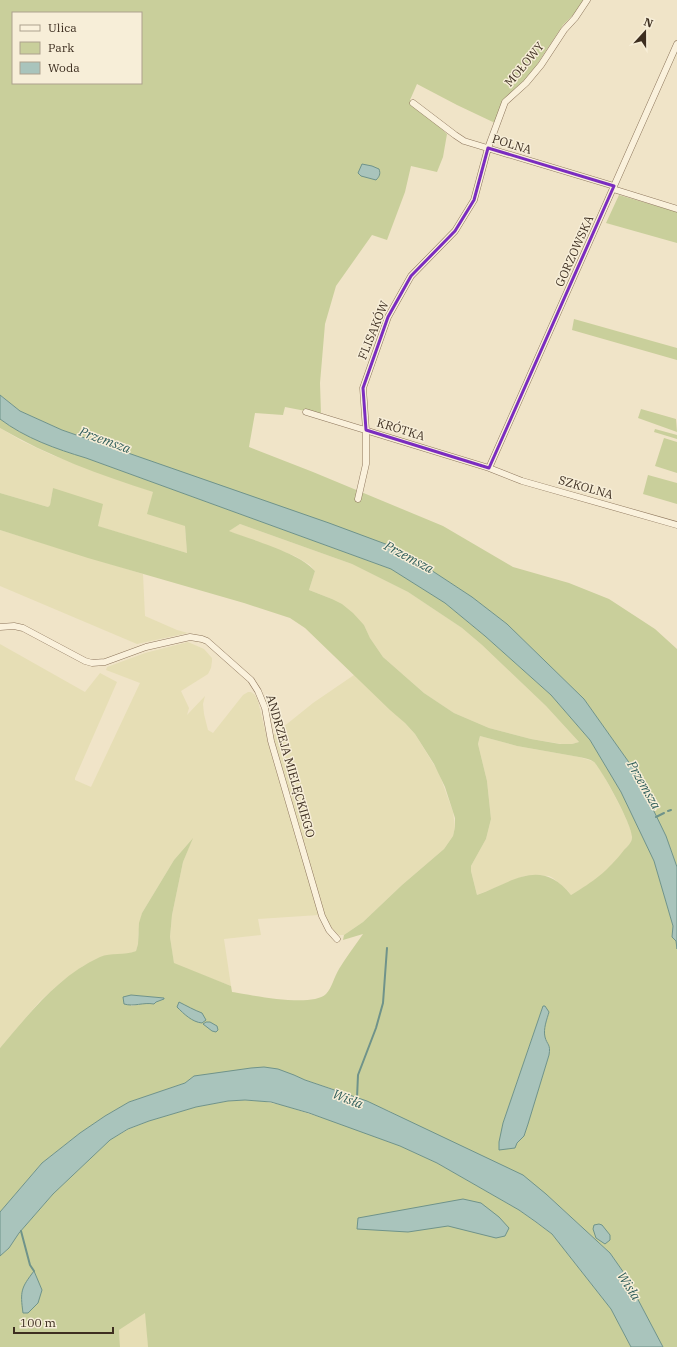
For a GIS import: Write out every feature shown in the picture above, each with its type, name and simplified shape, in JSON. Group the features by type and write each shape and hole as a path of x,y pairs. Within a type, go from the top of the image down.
{"street":[{"name":"MOŁOWY","path":"488,148 505,102 526,83 536,71 587,0"},
{"name":"GORZOWSKA","path":"489,468 677,44"},
{"name":"POLNA","path":"413,103 459,138 677,209"},
{"name":"FLISAKÓW","path":"358,498 366,464 366,430 363,388 388,317 411,276 455,231 474,200 488,148"},
{"name":"KRÓTKA","path":"306,412 489,468"},
{"name":"SZKOLNA","path":"489,468 522,481 677,525"},
{"name":"ANDRZEJA MIELĘCKIEGO","path":"0,627 14,626 23,628 85,661 92,663 105,662 146,647 184,637 202,638 214,646 251,680 258,691 265,708 271,742 322,916 329,930 338,939"}],"highlighted area":[{"path":"488,148 614,186 489,468 366,430 363,388 388,317 411,276 455,231 474,200"}],"shaded area":[{"path":"0,428 22,441 52,455 153,492 185,526 187,553 97,526 53,488 50,505 48,507 0,493"},
{"path":"240,524 352,564 408,592 462,628 482,645 546,706 579,742 562,744 531,739 489,728 454,713 424,693 383,657 370,638 364,625 332,599 309,590 315,571 310,565 295,556 228,531"},
{"path":"0,530 143,574 145,616 177,630 188,633 137,644 0,586"},
{"path":"188,642 204,649 212,658 212,661 208,674 181,691 189,708 187,715 205,696 203,704 204,714 208,730 213,733 243,695 251,692 255,695 258,701 268,743 319,915 258,919 261,935 224,939 231,986 174,964 170,937 172,915 183,862 192,839 174,860 142,913 136,951 102,957 83,966 60,983 40,1001 0,1048 0,644 85,692 100,673 117,682 75,778 75,780 91,787 140,683 106,670 107,667 145,653"},
{"path":"354,675 415,734 439,773 453,812 455,827 453,836 444,849 402,885 363,922 344,935 339,935 327,922 272,736 313,703"},
{"path":"480,736 517,746 579,757 594,762 600,769 619,804 633,837 631,842 612,866 596,880 571,895 553,878 549,876 534,875 524,876 477,895 471,866 486,839 491,819 487,781 478,744"},
{"path":"146,1312 148,1347 120,1347 119,1330"}],"green space":[{"path":"0,0 585,0 584,4 563,25 530,75 503,100 495,123 417,84 410,100 447,134 443,157 437,172 411,166 405,192 387,240 372,235 336,286 325,324 320,383 321,414 285,407 283,415 255,413 249,447 443,526 513,567 569,583 609,599 655,629 677,649 677,867 666,836 633,768 584,699 507,624 472,597 399,549 62,430 20,411 0,395"},
{"path":"619,195 677,212 677,243 606,223"},
{"path":"574,319 677,348 677,360 572,330"},
{"path":"641,409 676,419 677,432 638,418"},
{"path":"0,419 20,432 52,447 391,569 445,603 485,636 551,695 590,740 621,792 654,861 673,926 672,937 676,941 677,1347 663,1347 624,1273 610,1253 546,1194 389,1111 345,1093 294,1075 194,1076 185,1083 129,1102 80,1133 42,1163 0,1212 0,1048 33,1009 71,974 100,957 136,951 138,944 139,923 142,913 174,860 193,838 183,862 172,915 170,937 174,963 231,986 232,992 267,998 308,1000 318,998 328,992 339,969 363,934 343,940 344,935 363,922 402,885 444,849 453,836 455,818 445,787 434,764 415,734 305,628 290,618 244,603 88,558 0,530 0,493 48,507 50,505 53,488 103,504 98,526 187,553 185,526 147,514 153,492 113,479 75,464 18,438 0,428","holes":["240,524 352,564 408,592 462,628 482,645 546,706 579,742 572,744 560,744 531,739 489,728 454,713 424,693 383,657 370,638 364,625 353,613 342,604 309,590 315,571 308,564 287,553 229,531","480,736 517,746 581,757 594,762 617,799 628,823 632,840 618,858 606,870 571,895 560,884 549,877 537,875 514,879 477,895 471,866 486,839 491,819 487,781 478,744","131,995 164,998 154,1004 147,1003 131,1006","543,1006 549,1012 544,1031 549,1047 549,1055 524,1136 512,1149 499,1149 503,1123"]},
{"path":"655,429 677,435 677,439 654,432"},
{"path":"664,438 677,442 677,473 655,466"},
{"path":"648,475 677,483 677,504 643,494"},
{"path":"228,1101 261,1101 282,1105 335,1122 400,1146 437,1163 519,1210 552,1234 611,1309 631,1347 148,1347 145,1313 119,1330 120,1347 0,1347 0,1256 9,1248 19,1233 53,1194 110,1140 129,1129 149,1121 196,1107"}],"water":[{"path":"362,164 379,169 380,172 376,180 361,176 358,173"},
{"name":"Przemsza","path":"0,395 20,411 62,430 329,523 399,549 472,597 507,624 584,699 633,768 666,836 677,867 677,949 676,941 672,937 673,926 654,861 621,792 590,740 551,695 485,636 445,603 391,569 52,447 30,437 0,419"},
{"path":"131,995 164,999 154,1004 124,1004 123,997"},
{"path":"179,1002 202,1013 206,1020 202,1023 188,1017 177,1007"},
{"path":"543,1006 545,1006 549,1012 544,1031 549,1047 549,1055 528,1124 524,1136 517,1143 515,1148 499,1150 503,1123"},
{"path":"210,1022 217,1026 218,1030 216,1032 212,1031 203,1024"},
{"name":"Wisła","path":"264,1067 278,1069 305,1080 367,1101 523,1175 546,1194 610,1253 624,1273 663,1347 631,1347 611,1309 552,1234 519,1210 437,1163 400,1146 309,1113 271,1102 245,1100 228,1101 196,1107 128,1129 110,1140 53,1194 19,1233 9,1248 0,1256 0,1212 42,1163 80,1133 129,1102 185,1083 194,1076"},
{"path":"463,1199 481,1203 499,1217 509,1228 505,1236 496,1238 448,1226 408,1232 357,1229 358,1218"},
{"path":"594,1225 602,1225 610,1235 610,1240 605,1244 596,1238 593,1229"},
{"path":"34,1271 42,1290 38,1303 28,1313 23,1313 22,1290"}],"waterway":[{"path":"656,817 664,813"},
{"name":"Wisła","path":"357,1098 358,1075 376,1028 383,1003 387,948"},
{"path":"21,1231 30,1265 34,1271"}]}
